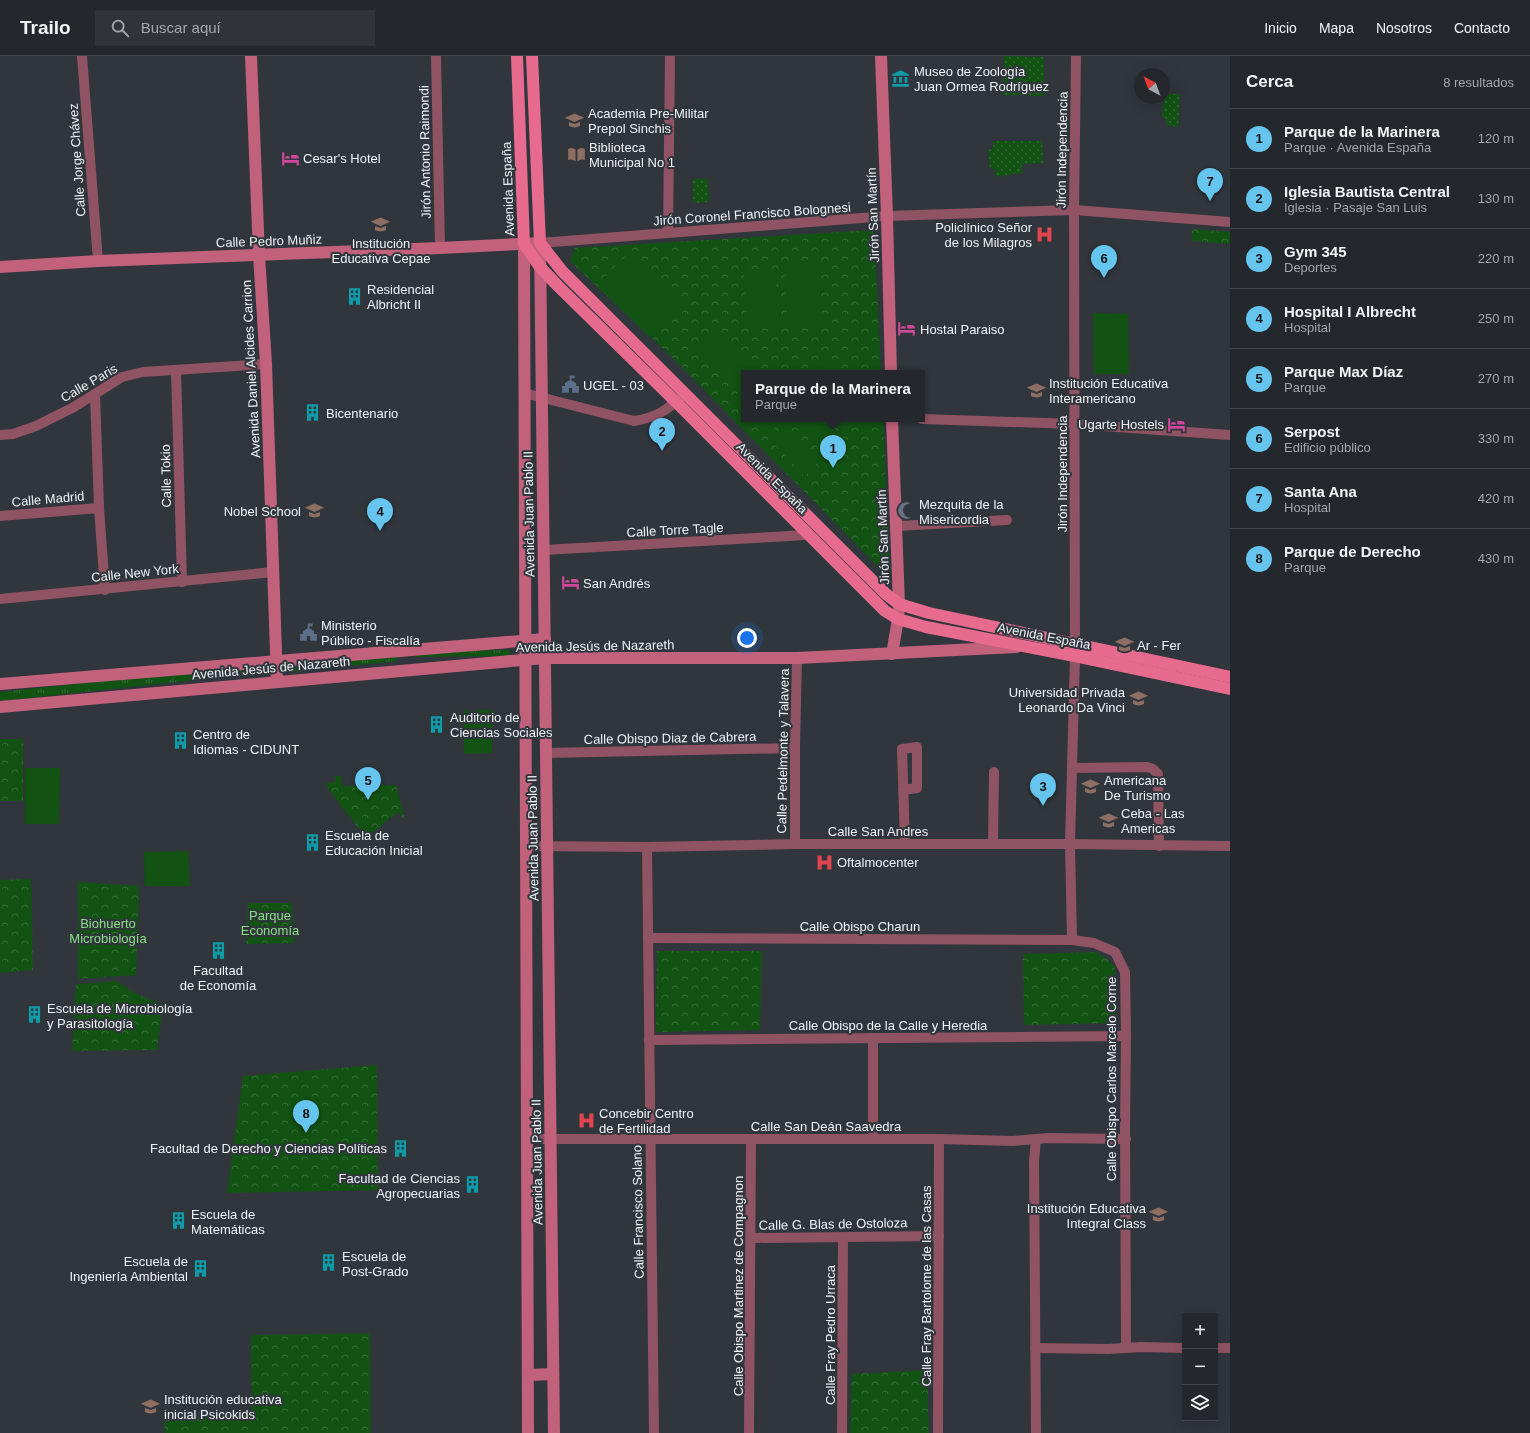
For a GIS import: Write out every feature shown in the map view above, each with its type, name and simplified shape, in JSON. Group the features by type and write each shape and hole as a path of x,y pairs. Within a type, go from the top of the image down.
{"main road":[{"name":"Avenida Daniel Alcides Carrion","path":"251,56 259,255 266,364 277,681"},
{"name":"Avenida España","path":"517,56 524,244 540,267 558,286 681,398 886,594 898,604 929,613 1230,677"},
{"path":"532,56 540,243"},
{"name":"Jirón San Martín","path":"881,56 891,370"},
{"name":"Calle Pedro Muñiz","path":"0,267 98,261 540,243"},
{"name":"Avenida España","path":"540,243 562,271 807,532 885,610 898,619 926,627 1075,656 1230,689"},
{"name":"Avenida Juan Pablo II","path":"540,243 554,1433"},
{"name":"Avenida Juan Pablo II","path":"524,244 528,1433"},
{"name":"Jirón San Martín","path":"892,422 897,526 898,619 892,654"},
{"path":"525,446 543,446"},
{"name":"Avenida Jesús de Nazareth","path":"0,684 545,639"},
{"name":"Avenida Jesús de Nazareth","path":"0,707 545,658 797,658 1024,646"},
{"path":"528,1375 553,1374"}],"street":[{"name":"Calle Jorge Chávez","path":"82,56 98,261"},
{"name":"Jirón Antonio Raimondi","path":"436,56 440,248"},
{"path":"668,233 670,56"},
{"name":"Jirón Independencia","path":"1070,844 1075,656 1074,210 1076,56"},
{"name":"Jirón Coronel Francisco Bolognesi","path":"540,243 887,216 1074,210 1230,222"},
{"name":"Calle Paris","path":"0,435 13,434 36,426 74,408 122,377 143,372 266,364"},
{"name":"Calle Tokio","path":"176,370 182,582"},
{"path":"95,394 99,508 105,590"},
{"path":"524,394 616,418 634,421 649,418 667,410 681,398"},
{"path":"925,419 1075,424 1230,435"},
{"name":"Calle Madrid","path":"0,516 99,508"},
{"path":"897,526 1008,520"},
{"name":"Calle Torre Tagle","path":"544,550 790,536 803,535 807,532"},
{"name":"Calle New York","path":"0,599 105,590 273,572"},
{"name":"Calle Pedelmonte y Talavera","path":"795,844 797,658"},
{"name":"Calle Obispo Diaz de Cabrera","path":"546,753 795,748"},
{"path":"1072,768 1147,767 1153,769 1158,774 1159,846"},
{"path":"993,844 994,772"},
{"path":"903,790 905,844"},
{"name":"Calle San Andres","path":"526,846 647,847 795,844 1070,844 1230,846"},
{"path":"1070,844 1072,940"},
{"name":"Calle Francisco Solano","path":"647,847 654,1433"},
{"name":"Calle Obispo Charun","path":"648,938 1072,940"},
{"name":"Calle Obispo Carlos Marcelo Corne","path":"1072,940 1094,943 1115,952 1125,972 1126,1348"},
{"name":"Calle Obispo de la Calle y Heredia","path":"649,1040 1126,1036"},
{"path":"873,1038 873,1139"},
{"name":"Calle San Deán Saavedra","path":"527,1139 939,1139 1013,1141 1036,1139 1126,1139"},
{"name":"Calle Obispo Martinez de Compagnon","path":"749,1433 751,1139"},
{"name":"Calle Fray Bartolome de las Casas","path":"938,1433 939,1139"},
{"path":"1036,1139 1034,1161 1036,1433"},
{"name":"Calle G. Blas de Ostoloza","path":"751,1238 939,1236"},
{"name":"Calle Fray Pedro Urraca","path":"842,1433 843,1237"},
{"path":"1035,1348 1182,1348"},
{"path":"1218,1348 1230,1348"}],"green space":[{"path":"1004,56 1044,57 1044,96 1003,95"},
{"path":"1170,94 1180,94 1178,127 1166,125 1166,118 1162,118 1163,104 1170,104"},
{"path":"993,141 1042,141 1043,163 1022,164 1022,173 996,177 995,169 990,169 988,150 993,149"},
{"path":"693,179 708,179 709,202 693,203"},
{"path":"1192,229 1230,232 1230,244 1192,241"},
{"path":"874,230 881,370 741,370 741,422 883,422 891,580 671,356 570,261 575,248"},
{"path":"630,252 682,304 649,337 597,285"},
{"path":"819,260 823,323 788,325 784,264"},
{"path":"775,268 780,327 748,329 744,270"},
{"path":"1093,313 1128,314 1129,374 1094,374"},
{"path":"716,327 753,364 747,370 741,370 741,375 730,386 694,348"},
{"path":"839,362 840,370 821,370 820,363"},
{"path":"741,391 741,411 731,400"},
{"path":"751,422 781,422 766,437"},
{"path":"794,422 821,422 839,441 825,455"},
{"path":"788,427 820,460 805,476 772,442"},
{"path":"510,650 510,656 415,657 415,651"},
{"path":"398,653 397,661 291,672 292,663"},
{"path":"259,664 260,673 0,701 0,692"},
{"path":"492,710 492,753 464,754 463,711"},
{"path":"0,739 23,739 23,801 0,801"},
{"path":"25,768 60,768 59,824 25,824"},
{"path":"335,776 341,776 342,786 396,785 405,820 398,812 372,833 360,830 328,789 326,783 335,782"},
{"path":"188,851 190,886 145,886 144,852"},
{"path":"31,879 33,970 0,973 0,880"},
{"name":"Biohuerto Microbiología","path":"78,882 139,886 136,975 78,979"},
{"name":"Parque Economía","path":"248,903 292,903 294,943 246,944"},
{"path":"657,951 762,951 760,1030 656,1032"},
{"path":"1095,952 1107,959 1115,967 1116,1023 1024,1025 1023,954"},
{"path":"117,981 138,995 163,1004 157,1050 72,1051 76,984"},
{"path":"377,1065 378,1190 227,1193 243,1076"},
{"path":"370,1333 371,1433 165,1433 164,1418 252,1416 251,1335"},
{"path":"927,1370 929,1433 850,1433 852,1374"}],"place":[{"name":"Museo de Zoología Juan Ormea Rodríguez","path":"901,78"},
{"name":"Academia Pre-Militar Prepol Sinchis","path":"575,120"},
{"name":"Biblioteca Municipal No 1","path":"576,154"},
{"name":"Cesar's Hotel","path":"290,158"},
{"name":"Santa Ana","path":"1210,201"},
{"name":"Institución Educativa Cepae","path":"381,224"},
{"name":"Policlínico Señor de los Milagros","path":"1045,234"},
{"name":"Serpost","path":"1104,278"},
{"name":"Residencial Albricht II","path":"354,296"},
{"name":"Hostal Paraiso","path":"907,329"},
{"name":"UGEL - 03","path":"570,385"},
{"name":"Institución Educativa Interamericano","path":"1036,390"},
{"name":"Bicentenario","path":"313,413"},
{"name":"Ugarte Hostels","path":"1177,424"},
{"name":"Iglesia Bautista Central","path":"662,451"},
{"name":"Parque de la Marinera","path":"833,468"},
{"name":"Nobel School","path":"314,511"},
{"name":"Mezquita de la Misericordia","path":"906,511"},
{"name":"Hospital I Albrecht","path":"380,531"},
{"name":"San Andrés","path":"570,583"},
{"name":"Ministerio Público - Fiscalía","path":"308,632"},
{"name":"Ar - Fer","path":"1124,645"},
{"name":"Universidad Privada Leonardo Da Vinci","path":"1138,699"},
{"name":"Auditorio de Ciencias Sociales","path":"437,724"},
{"name":"Centro de Idiomas - CIDUNT","path":"180,741"},
{"name":"Americana De Turismo","path":"1091,787"},
{"name":"Parque Max Díaz","path":"368,800"},
{"name":"Gym 345","path":"1043,806"},
{"name":"Ceba - Las Americas","path":"1108,820"},
{"name":"Escuela de Educación Inicial","path":"312,842"},
{"name":"Oftalmocenter","path":"824,862"},
{"name":"Facultad de Economía","path":"218,951"},
{"name":"Escuela de Microbiología y Parasitología","path":"34,1015"},
{"name":"Concebir Centro de Fertilidad","path":"586,1120"},
{"name":"Parque de Derecho","path":"306,1133"},
{"name":"Facultad de Derecho y Ciencias Políticas","path":"400,1148"},
{"name":"Facultad de Ciencias Agropecuarias","path":"473,1185"},
{"name":"Institución Educativa Integral Class","path":"1159,1215"},
{"name":"Escuela de Matemáticas","path":"178,1221"},
{"name":"Escuela de Post-Grado","path":"329,1263"},
{"name":"Escuela de Ingeniería Ambiental","path":"201,1268"},
{"name":"Institución educativa inicial Psicokids","path":"151,1406"}]}
